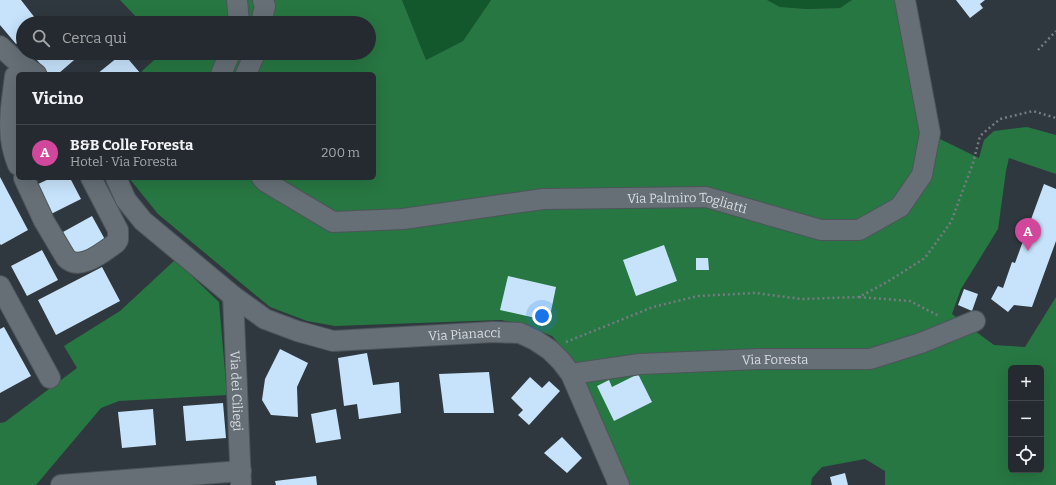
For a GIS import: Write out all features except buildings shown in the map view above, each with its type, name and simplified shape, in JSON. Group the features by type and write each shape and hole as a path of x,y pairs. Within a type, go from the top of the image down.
{"street":[{"path":"237,0 238,16"},
{"path":"263,0 265,6 263,16"},
{"name":"Via Palmiro Togliatti","path":"264,180 333,222 402,218 543,199 706,197 821,230 859,230 900,208 922,175 930,133 905,0"},
{"path":"0,46 21,72"},
{"path":"222,72 227,60"},
{"path":"247,72 252,60"},
{"path":"0,91 16,79"},
{"path":"16,94 10,112 11,146 16,160"},
{"path":"25,180 44,221 66,258 69,261 78,264 88,260 116,243 119,234 116,224 91,180"},
{"name":"Via Pianacci","path":"117,180 126,200 143,221 233,296 265,319 297,331 333,341 493,332 520,333 535,340 550,350 571,374 619,485"},
{"path":"0,286 50,378"},
{"name":"Via dei Ciliegi","path":"233,296 241,478"},
{"name":"Via Foresta","path":"571,374 640,364 759,359 870,359 921,342 967,324"},
{"path":"61,485 241,478"}],"path":[{"path":"1038,50 1056,31"},
{"path":"859,297 925,258 951,222 973,163 980,136 1000,119 1033,110 1056,118"},
{"path":"550,350 586,333 653,307 698,296 754,293 802,299 859,297 910,301 967,324"}],"green space":[{"path":"120,0 402,0 426,60 463,41 491,0 767,0 780,7 807,9 840,8 852,0 901,0 926,138 940,139 979,158 984,140 994,131 1027,127 1056,135 1056,174 1009,158 998,229 961,289 952,314 994,345 1025,347 1056,297 1056,485 885,485 885,471 865,459 822,467 812,478 811,485 630,485 577,364 552,336 522,324 501,320 335,326 307,321 270,307 158,214 131,180 376,180 376,72 142,72 154,60 376,60 376,16 135,16"},
{"path":"402,0 491,0 463,41 426,60"},
{"path":"767,0 852,0 840,8 807,9 780,7"},
{"path":"175,260 219,302 227,395 119,401 101,408 36,485 0,485 0,423 5,422 77,368 64,346 120,311"}],"place":[{"name":"B&B Colle Foresta","path":"1028,251"}]}
